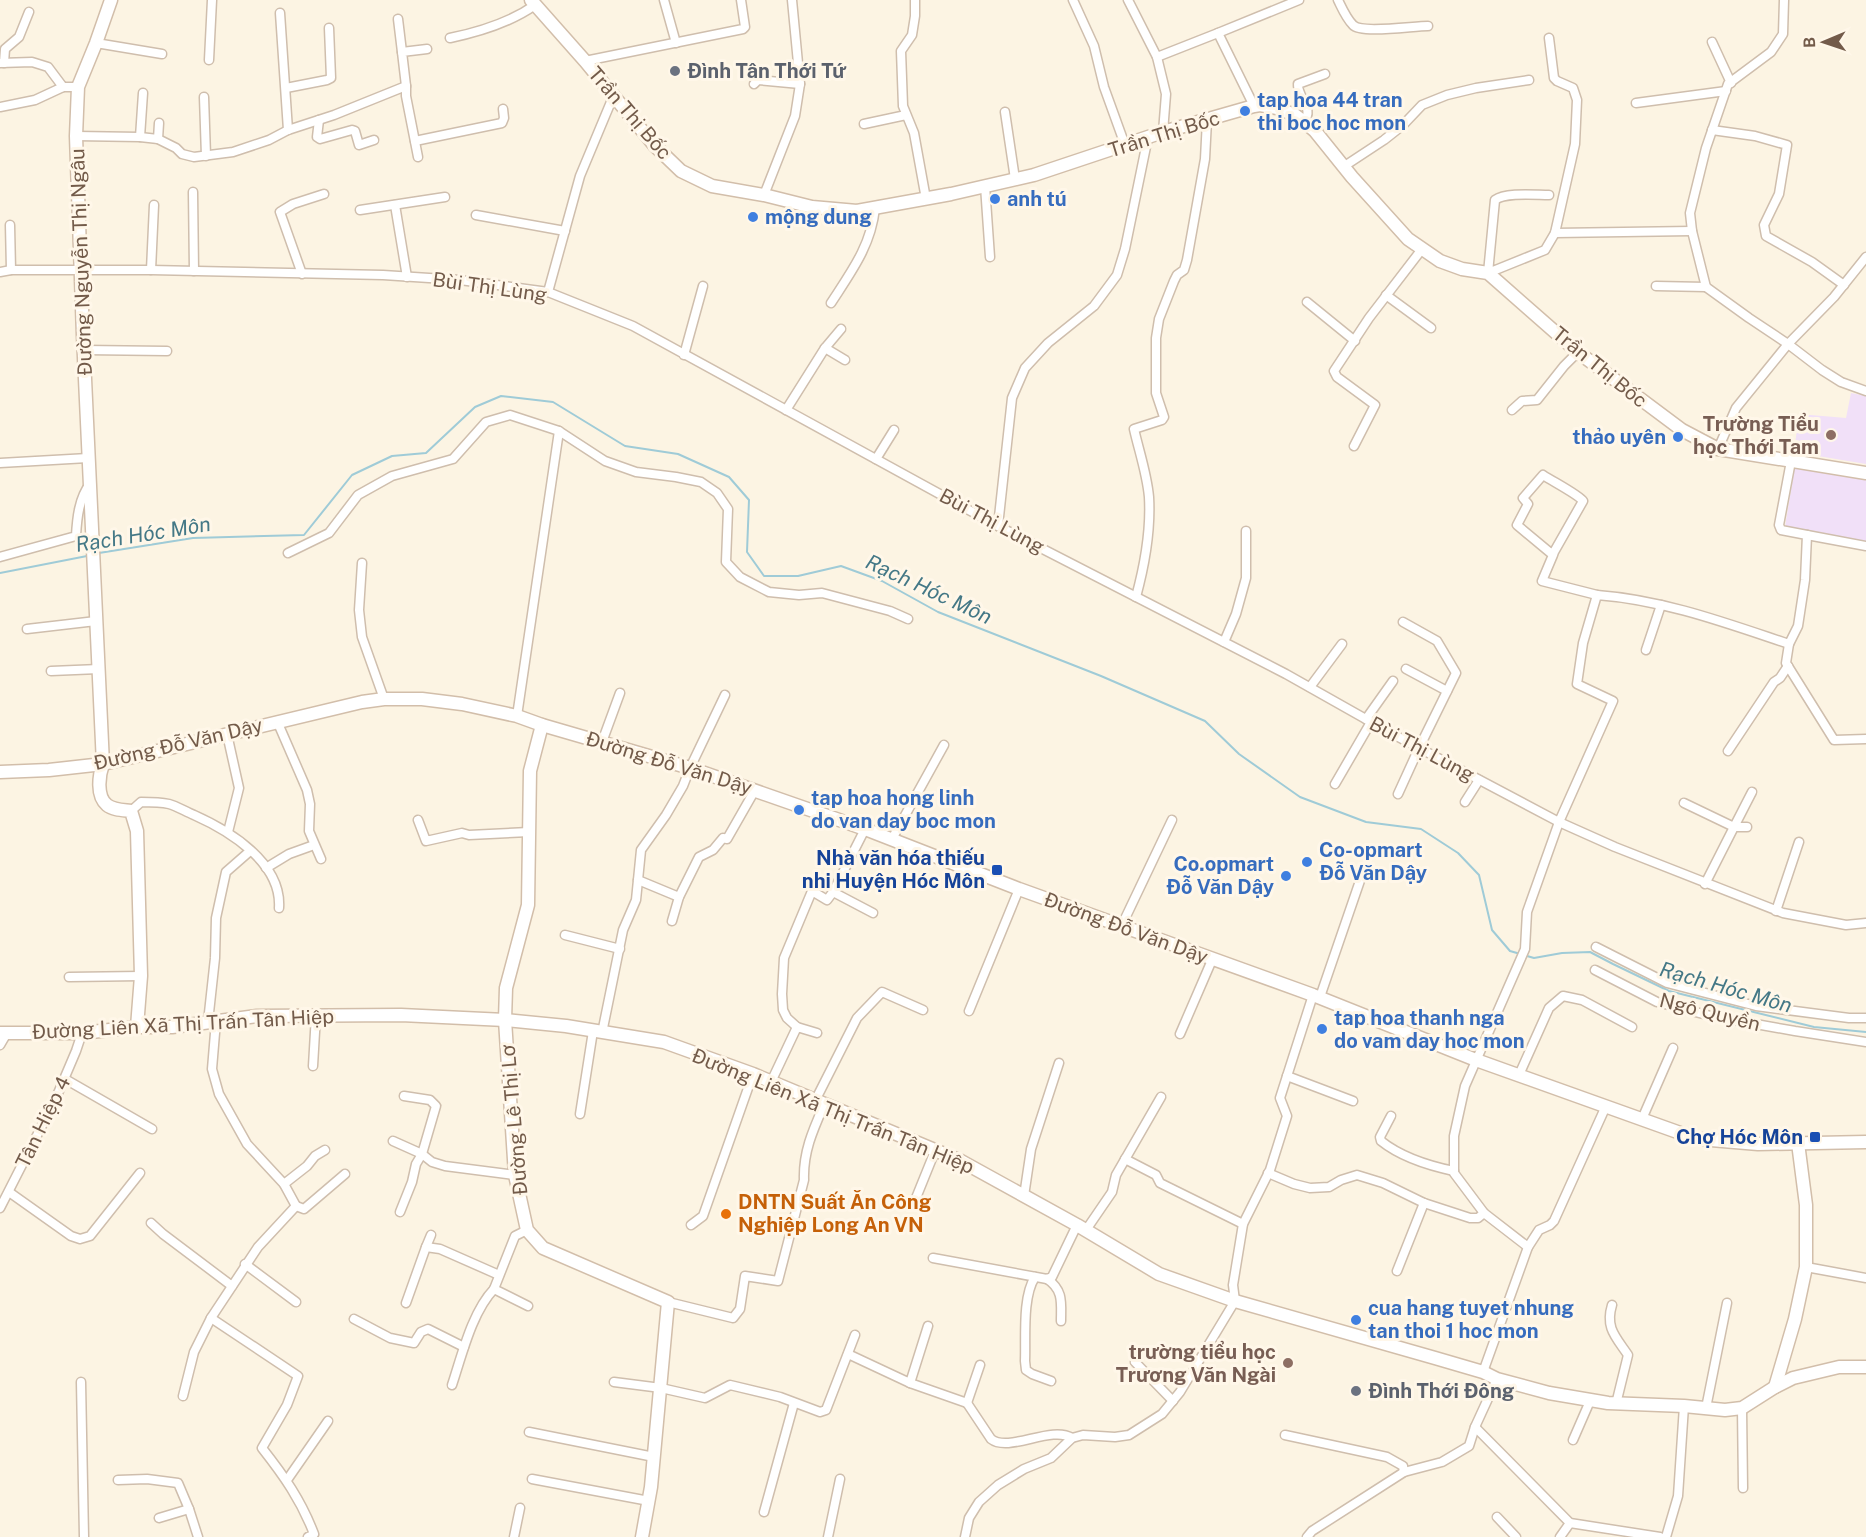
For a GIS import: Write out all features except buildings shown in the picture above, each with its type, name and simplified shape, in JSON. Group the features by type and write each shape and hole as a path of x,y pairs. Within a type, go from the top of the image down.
{"street":[{"name":"Đường Nguyễn Thị Ngâu","path":"96,621 76,136 78,87 111,0"},
{"path":"209,60 212,0"},
{"path":"664,0 676,43"},
{"path":"585,61 743,30 745,27 741,0"},
{"path":"764,195 795,116 800,84 792,0"},
{"path":"915,0 912,35 901,51 903,106 914,133 926,199"},
{"path":"1073,0 1094,46 1104,87 1125,145"},
{"path":"1128,0 1157,57 1166,94 1163,132"},
{"path":"1157,57 1299,0"},
{"path":"1338,0 1352,25 1360,28 1428,26"},
{"path":"1636,103 1728,87 1771,52 1783,34 1784,0"},
{"path":"450,38 492,26 522,14 533,3"},
{"name":"Trần Thị Bốc","path":"533,3 585,61 654,145 681,171 712,186 764,195 812,207 857,211 926,199 1034,175 1163,132 1254,106 1277,108 1294,115 1315,130 1344,167 1408,239 1440,261 1462,269 1488,273 1578,352 1682,430 1718,448 1866,472"},
{"path":"29,12 20,37 5,49 2,63 32,62 48,67 63,87"},
{"path":"280,13 288,130"},
{"path":"398,19 406,96 418,157"},
{"path":"286,88 327,81 331,78 329,28"},
{"path":"1218,33 1254,106"},
{"path":"1549,38 1554,78 1573,88 1577,100 1575,144 1555,233 1545,250 1488,273 1495,200 1507,195 1549,195"},
{"path":"1706,287 1692,231 1690,213 1706,148 1728,87 1712,42"},
{"path":"96,43 162,54"},
{"path":"402,52 427,49"},
{"path":"1303,121 1308,113 1298,91 1298,84 1325,74"},
{"path":"754,84 758,80 800,84"},
{"path":"1344,167 1403,125 1422,105 1447,95 1476,88 1529,80"},
{"path":"76,136 158,139 182,154 194,157 233,152 406,86"},
{"path":"0,107 35,100 63,87 78,87"},
{"path":"140,137 143,93"},
{"path":"204,97 206,156"},
{"path":"548,292 580,176 613,97"},
{"path":"415,141 502,123 503,109"},
{"path":"1005,112 1015,179"},
{"path":"864,124 906,115"},
{"path":"319,120 317,137 320,139 355,130 358,145 374,140"},
{"path":"1136,597 1145,563 1149,495 1134,429 1162,420 1164,417 1156,393 1156,338 1159,319 1174,281 1184,270 1187,260 1205,159 1207,120"},
{"path":"158,139 159,123"},
{"path":"1712,130 1755,135 1787,145 1779,194 1764,225 1766,236 1812,262 1844,285"},
{"path":"998,526 1012,398 1024,368 1048,343 1094,306 1117,276 1125,249 1148,137"},
{"path":"985,186 990,257"},
{"path":"193,192 194,271"},
{"path":"302,274 280,212 293,204 324,194"},
{"path":"360,210 445,197"},
{"path":"151,270 154,205"},
{"path":"395,205 407,277"},
{"path":"831,303 861,257 873,226 875,208"},
{"path":"476,215 565,231"},
{"path":"10,225 11,270"},
{"path":"1555,233 1692,231"},
{"path":"1354,446 1376,405 1334,373 1386,295 1422,249"},
{"path":"1718,448 1736,408 1788,344 1844,285 1866,257"},
{"name":"Bùi Thị Lùng","path":"0,272 11,270 151,270 407,277 505,285 548,292 633,326 998,526 1310,687 1368,721 1559,822 1705,884 1776,911 1846,925 1866,923"},
{"path":"684,355 703,286"},
{"path":"1656,286 1706,287 1841,382 1866,391"},
{"path":"1386,295 1431,328"},
{"path":"1307,302 1355,341"},
{"path":"786,410 825,348 841,329"},
{"path":"825,348 845,360"},
{"path":"84,350 167,351"},
{"path":"1512,410 1522,400 1537,400 1578,352"},
{"path":"288,553 329,533 358,495 392,476 453,459 486,422 510,415 559,431 605,461 636,472 700,482 717,493 728,509 726,562 740,577 749,582 769,592 799,595 822,593 890,611 908,619"},
{"path":"876,459 894,430"},
{"path":"517,716 559,431"},
{"path":"0,463 88,458"},
{"path":"1791,461 1779,525 1781,530 1866,546"},
{"path":"1552,555 1517,525 1528,504 1523,498 1543,475 1581,497 1583,501 1552,555 1542,581 1598,595 1626,597 1661,604 1789,644"},
{"path":"0,557 76,536 77,517 84,491 90,484"},
{"path":"1224,642 1236,614 1246,578 1246,531"},
{"path":"1807,535 1805,580 1798,626 1789,644 1786,663 1834,740 1866,740"},
{"path":"362,563 359,610 362,637 384,699"},
{"path":"1528,1247 1484,1213 1454,1173 1454,1136 1465,1086 1525,949 1527,912 1559,822 1613,701 1577,684 1583,643 1598,595"},
{"path":"1646,650 1661,604"},
{"path":"27,629 96,621 104,764 99,776 102,796 107,804 116,809 131,811 141,802 169,804 216,825 238,838 273,876 280,897 279,908"},
{"path":"1398,794 1456,673 1437,641 1403,622"},
{"path":"1310,687 1342,644"},
{"path":"1728,751 1773,682 1780,678 1788,666"},
{"path":"51,671 99,669"},
{"path":"1406,669 1448,691"},
{"path":"1335,784 1368,721 1393,681"},
{"path":"602,742 620,693"},
{"path":"580,1114 623,930 636,900 641,850 683,786 725,695"},
{"name":"Đường Đỗ Văn Dậy","path":"0,772 104,764 336,707 384,699 422,699 462,704 517,716 755,790 892,839 1018,890 1316,996 1476,1060 1699,1139 1758,1144 1866,1142"},
{"path":"278,721 307,790 310,804 309,831 321,859"},
{"name":"Đường Lê Thị Lơ","path":"527,1230 515,1175 505,1020 506,988 528,905 530,771 542,725"},
{"path":"227,734 239,788 228,832"},
{"path":"892,839 944,745"},
{"path":"1465,802 1479,780"},
{"path":"672,921 679,897 699,857 713,850 723,838 727,839 755,790"},
{"path":"1705,884 1752,792"},
{"path":"1684,803 1734,827 1748,827"},
{"path":"131,811 136,831 141,976 137,1027"},
{"path":"418,820 426,841 462,833 469,835 529,832"},
{"path":"1121,927 1172,820"},
{"path":"817,1033 797,1027 783,1010 784,958 812,891 827,900 865,829"},
{"path":"1776,911 1799,842"},
{"path":"266,868 289,854 314,845"},
{"path":"250,851 226,872 216,918 212,1068 219,1094 246,1144 284,1184 296,1206 304,1209 345,1174"},
{"path":"965,1537 969,1518 979,1502 998,1485 1024,1469 1051,1458 1072,1438 1083,1435 1115,1437 1129,1435 1162,1414 1180,1392 1235,1301 1233,1285 1243,1224 1268,1173 1287,1116 1280,1098 1363,872"},
{"path":"638,880 679,897"},
{"path":"969,1011 1018,890"},
{"path":"833,892 873,913"},
{"path":"565,936 620,949"},
{"name":"Ngô Quyền","path":"1596,947 1667,983 1756,1006 1849,1018 1866,1018"},
{"path":"1180,1034 1212,960"},
{"name":"Ngô Quyền","path":"1595,970 1657,1002 1711,1016 1795,1032 1866,1042"},
{"path":"69,977 141,976"},
{"path":"452,1385 464,1347 486,1297 494,1289 515,1236 527,1230 543,1248 668,1302 733,1318 740,1309 745,1276 778,1281 804,1180 803,1166 809,1138 820,1103 857,1018 882,992 923,1011"},
{"path":"1519,1075 1549,1008 1563,996 1582,1000 1632,1027"},
{"path":"313,1066 316,1015"},
{"name":"Đường Liên Xã Thị Trấn Tân Hiệp","path":"4,1033 82,1033 137,1027 172,1027 257,1016 401,1015 505,1020 566,1026 664,1042 753,1074 961,1161 1159,1274 1235,1301 1549,1393 1616,1404 1725,1410 1742,1408"},
{"path":"771,1082 797,1027"},
{"path":"0,1045 4,1033"},
{"name":"Tân Hiệp 4","path":"0,1208 65,1078 82,1033"},
{"path":"1642,1119 1673,1048"},
{"path":"1024,1196 1031,1149 1059,1064"},
{"path":"691,1225 703,1215 753,1074"},
{"path":"1287,1076 1353,1101"},
{"path":"65,1078 152,1129"},
{"path":"399,1212 412,1182 416,1164 422,1154 436,1106 430,1100 404,1096"},
{"path":"933,1258 1047,1279 1052,1277 1082,1228 1112,1192 1116,1175 1161,1097"},
{"path":"1483,1372 1528,1247 1539,1230 1554,1221 1606,1106"},
{"path":"1391,1116 1380,1137 1381,1141 1402,1154 1454,1171"},
{"path":"393,1141 422,1154 432,1162 445,1166 515,1175"},
{"path":"1775,1387 1795,1319 1806,1267 1806,1205 1798,1143"},
{"path":"284,1184 325,1150"},
{"path":"916,1198 934,1151"},
{"path":"1125,1159 1156,1175 1160,1183 1243,1224"},
{"path":"9,1192 71,1236 80,1239 90,1236 140,1173"},
{"path":"1268,1173 1310,1188 1329,1187 1357,1175 1383,1183 1424,1203 1470,1218 1478,1218 1484,1213"},
{"path":"1397,1271 1424,1203"},
{"path":"183,1396 194,1352 212,1318 245,1264 296,1206"},
{"path":"151,1223 232,1286"},
{"path":"406,1303 431,1234"},
{"path":"426,1247 440,1249 499,1275"},
{"path":"245,1264 296,1302"},
{"path":"1806,1267 1866,1278"},
{"path":"1035,1277 1030,1286 1024,1361 1026,1370 1051,1381"},
{"path":"1047,1279 1060,1292 1061,1321"},
{"path":"494,1289 528,1306"},
{"path":"642,1537 654,1457 668,1302"},
{"path":"1706,1408 1727,1303"},
{"path":"1612,1305 1609,1316 1610,1328 1628,1355 1616,1404"},
{"path":"212,1318 298,1376 287,1405 262,1448 287,1480 306,1512 314,1534 308,1537"},
{"path":"354,1319 395,1340 414,1343 421,1332 428,1329 464,1347"},
{"path":"910,1383 928,1326"},
{"path":"614,1382 661,1388 705,1398 730,1385 780,1396 820,1412 826,1410 855,1335"},
{"path":"848,1354 910,1383 967,1403 991,1439 997,1442 1021,1441 1054,1434 1067,1435 1072,1438"},
{"path":"1135,1362 1173,1401"},
{"path":"967,1403 980,1365"},
{"path":"1743,1488 1742,1408 1793,1378 1839,1367 1866,1367"},
{"path":"1312,1535 1404,1472 1442,1462 1469,1446 1497,1379"},
{"path":"81,1382 84,1537"},
{"path":"1574,1440 1590,1401"},
{"path":"764,1512 794,1403"},
{"path":"1666,1537 1678,1496 1684,1406"},
{"path":"287,1480 328,1421"},
{"path":"1475,1427 1570,1523 1660,1537"},
{"path":"530,1432 654,1457"},
{"path":"1285,1435 1387,1456 1403,1466 1404,1472"},
{"path":"118,1480 147,1479 178,1483 198,1537"},
{"path":"532,1479 648,1501"},
{"path":"828,1537 840,1479"},
{"path":"514,1537 520,1508"},
{"path":"159,1518 189,1509"},
{"path":"1497,1516 1516,1537"},
{"path":"1560,1537 1570,1523"}],"shaded area":[{"name":"Trường Tiểu học Thới Tam","path":"1851,393 1866,396 1866,464 1794,452 1799,414 1846,418"},
{"path":"1797,466 1866,479 1866,543 1789,530 1785,527 1794,471"}],"waterway":[{"name":"Rạch Hóc Môn","path":"99,553 193,538 304,535 352,475 392,456 426,453 475,407 501,396 553,402 625,446 678,454 729,477 749,500 747,552 764,576 798,576 841,566 882,581 938,612 1101,676 1205,721 1239,754 1300,797 1366,822 1421,829 1458,853 1479,875 1492,930 1510,951 1534,958 1562,953 1590,952 1669,991 1814,1027 1866,1032"},
{"name":"Rạch Hóc Môn","path":"0,573 87,556"}],"place":[{"name":"Đình Tân Thới Tứ","path":"675,71"},
{"name":"tap hoa 44 tran thi boc hoc mon","path":"1245,111"},
{"name":"anh tú","path":"995,199"},
{"name":"mộng dung","path":"753,217"},
{"name":"Trường Tiểu học Thới Tam","path":"1831,435"},
{"name":"thảo uyên","path":"1678,437"},
{"name":"tap hoa hong linh do van day boc mon","path":"799,810"},
{"name":"Co-opmart Đỗ Văn Dậy","path":"1307,862"},
{"name":"Nhà văn hóa thiếu nhi Huyện Hóc Môn","path":"997,870"},
{"name":"Co.opmart Đỗ Văn Dậy","path":"1286,876"},
{"name":"tap hoa thanh nga do vam day hoc mon","path":"1322,1029"},
{"name":"Chợ Hóc Môn","path":"1815,1137"},
{"name":"DNTN Suất Ăn Công Nghiệp Long An VN","path":"726,1214"},
{"name":"cua hang tuyet nhung tan thoi 1 hoc mon","path":"1356,1320"},
{"name":"trường tiểu học Trương Văn Ngài","path":"1288,1363"},
{"name":"Đình Thới Đông","path":"1356,1391"}]}
